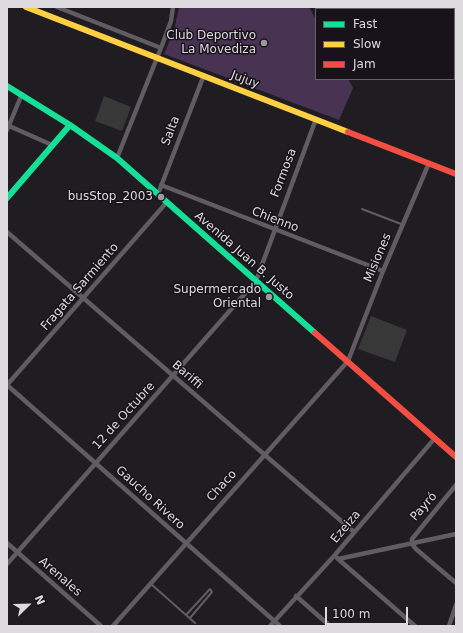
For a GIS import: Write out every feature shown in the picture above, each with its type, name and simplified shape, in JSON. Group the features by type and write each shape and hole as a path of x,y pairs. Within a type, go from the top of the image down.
{"main road":[{"name":"Jujuy","path":"26,7 41,10 158,58 456,174"},
{"name":"Avenida Juan B. Justo","path":"7,86 70,124 117,158 456,457"},
{"path":"7,198 70,124"}],"street":[{"path":"57,7 162,48"},
{"path":"117,158 162,48 171,21 173,7"},
{"name":"Salta","path":"158,194 204,75"},
{"path":"22,94 8,127 52,145"},
{"name":"Formosa","path":"256,281 316,119"},
{"name":"Misiones","path":"348,361 383,271 429,163"},
{"name":"Chienno","path":"161,185 383,271"},
{"name":"Fragata Sarmiento","path":"7,385 167,202"},
{"name":"Bariffi","path":"7,232 354,532"},
{"name":"12 de Octubre","path":"7,564 256,281"},
{"name":"Chaco","path":"112,626 348,361"},
{"name":"Gaucho Rivero","path":"7,385 280,626"},
{"name":"Ezeiza","path":"270,626 296,596 336,557 354,532 435,438"},
{"name":"Payró","path":"412,544 413,535 456,485"},
{"path":"336,557 412,544 456,534"},
{"name":"Arenales","path":"7,543 101,626"},
{"path":"412,544 456,583"},
{"path":"336,557 415,626"},
{"path":"296,596 330,626"},
{"path":"449,626 456,605"}],"lane":[{"path":"362,209 403,225"},
{"path":"150,583 195,623"},
{"path":"186,615 210,589 212,592 190,618"}],"shaded area":[{"name":"Club Deportivo La Movediza","path":"179,7 309,7 315,18 315,80 349,80 353,88 339,120 164,54 174,31"}],"building":[{"path":"104,96 131,107 122,131 95,121"},
{"path":"371,316 407,330 395,362 358,349"}],"traffic: fast":[{"path":"7,86 70,125 117,158 315,333"},
{"path":"7,198 70,125"}],"traffic: slow":[{"path":"26,7 348,132"}],"traffic: jam":[{"path":"348,132 456,174"},
{"path":"315,333 456,457"}],"place":[{"name":"Club Deportivo La Movediza","path":"264,43"},
{"name":"busStop_2003","path":"161,197"},
{"name":"Supermercado Oriental","path":"269,297"}]}
